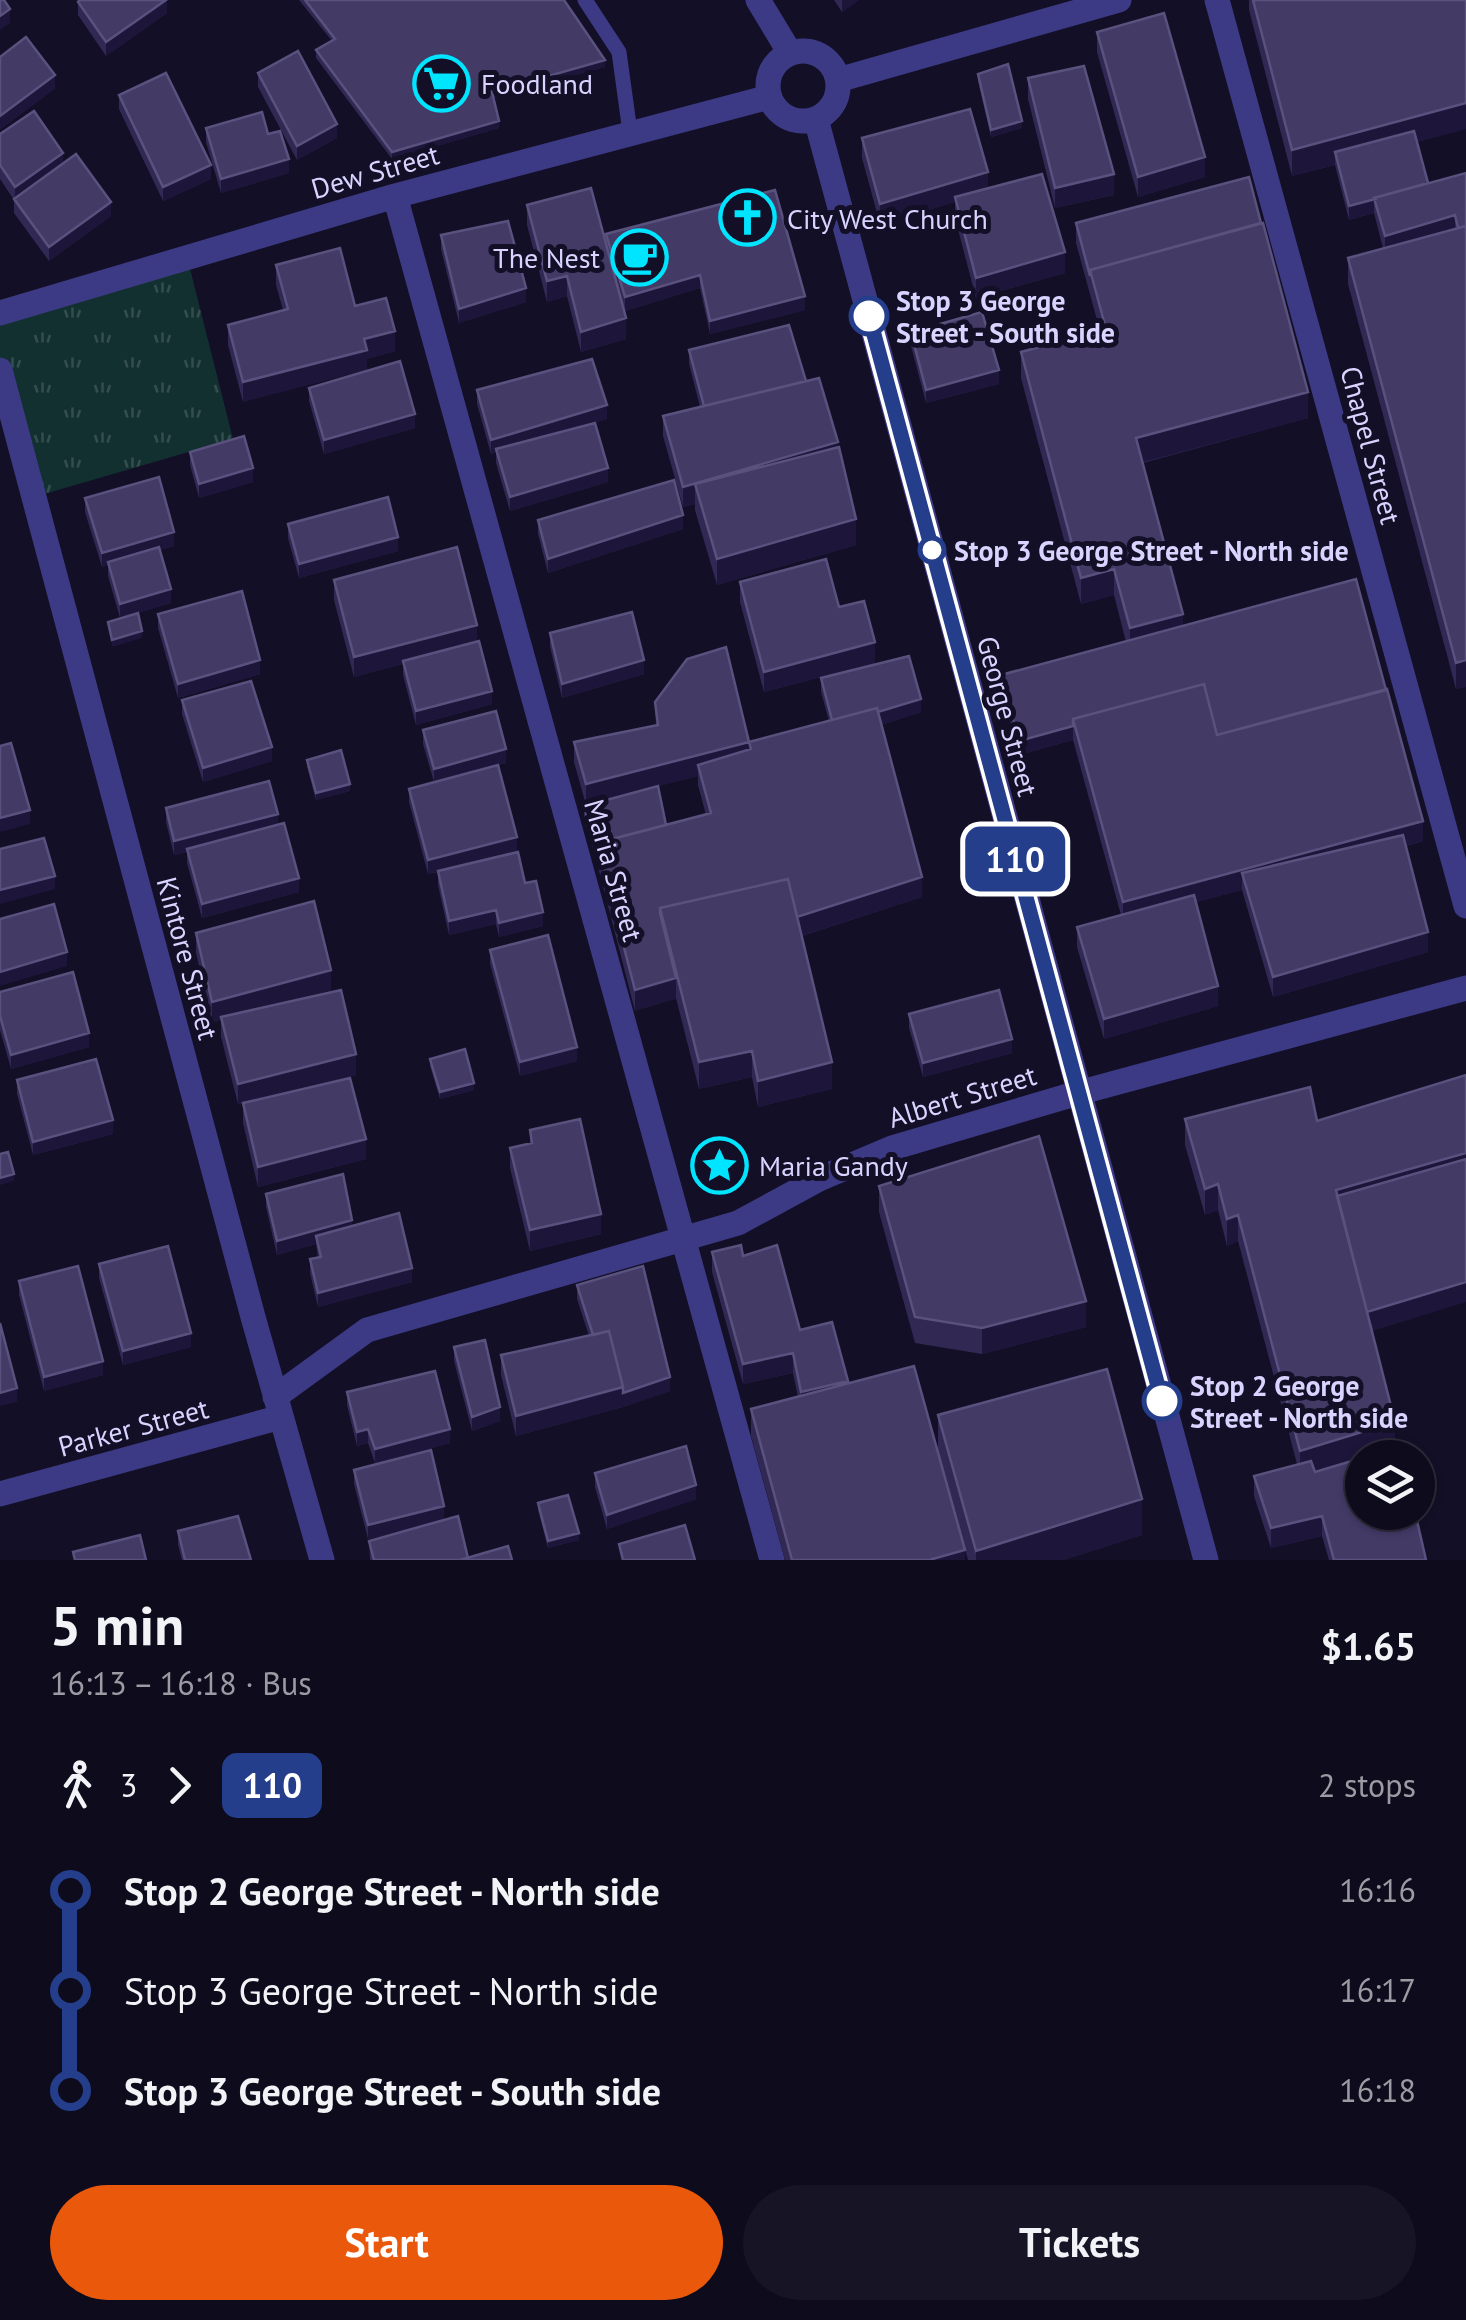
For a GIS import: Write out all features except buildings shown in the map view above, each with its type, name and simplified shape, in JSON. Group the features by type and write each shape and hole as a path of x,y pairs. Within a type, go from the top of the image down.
{"street":[{"path":"758,0 790,53"},
{"path":"838,80 1120,0"},
{"name":"Chapel Street","path":"1217,0 1466,906"},
{"path":"790,53 820,55 838,80 834,104 816,120 793,121 782,116 769,97 773,66 790,53"},
{"name":"Dew Street","path":"0,313 395,196 769,97"},
{"name":"George Street","path":"816,120 1206,1560"},
{"name":"Maria Street","path":"395,196 772,1560"},
{"name":"Kintore Street","path":"0,370 322,1560"},
{"name":"Albert Street","path":"278,1407 367,1330 738,1223 819,1179 892,1148 1078,1093 1466,988"},
{"name":"Parker Street","path":"0,1494 278,1407"}],"lane":[{"path":"585,0 619,52 630,132"}],"green space":[{"path":"187,257 233,439 34,497 0,370 0,313"}],"bus line":[{"name":"110","path":"869,316 1162,1401"}],"place":[{"name":"Foodland","path":"442,83"},
{"name":"City West Church","path":"748,218"},
{"name":"The Nest","path":"639,257"},
{"name":"Stop 3 George Street - South side","path":"869,316"},
{"name":"Stop 3 George Street - North side","path":"932,550"},
{"name":"Maria Gandy","path":"720,1165"},
{"name":"Stop 2 George Street - North side","path":"1162,1401"}]}
